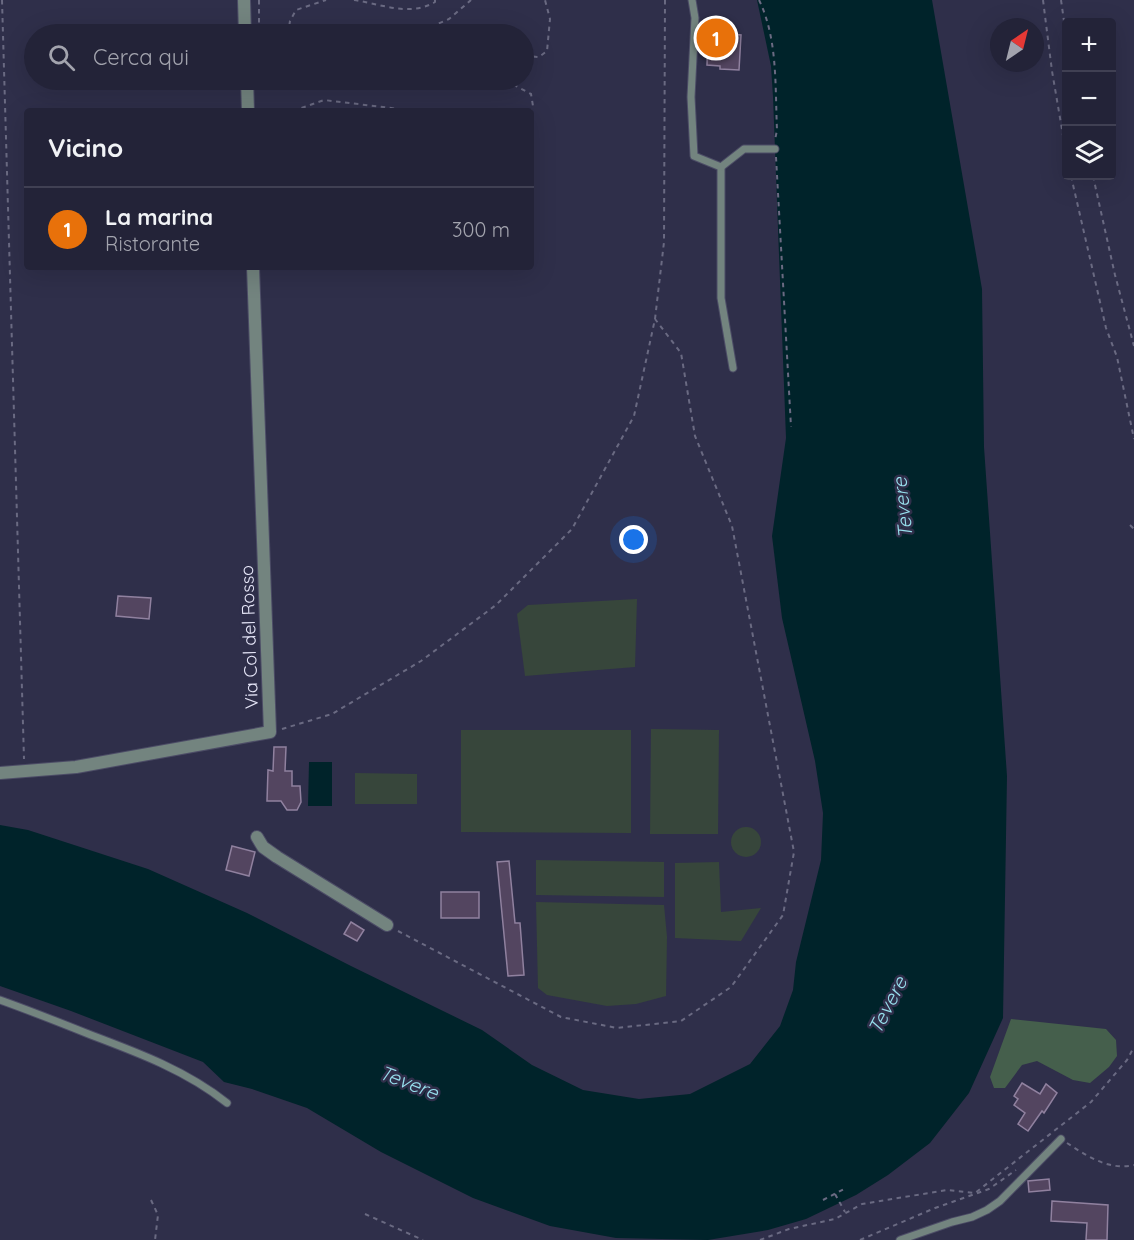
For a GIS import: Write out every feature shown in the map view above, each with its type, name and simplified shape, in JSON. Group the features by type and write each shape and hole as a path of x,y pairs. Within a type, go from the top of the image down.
{"street":[{"path":"244,0 245,24"},
{"path":"247,90 248,108"},
{"name":"Via Col del Rosso","path":"0,773 24,773 76,767 270,732 253,270"},
{"path":"257,837 263,847 277,857 387,925"}],"lane":[{"path":"692,0 695,18 691,97 694,156 721,167"},
{"path":"721,167 744,148 775,149"},
{"path":"721,167 721,298 733,368"},
{"path":"0,1000 172,1068 200,1083 227,1103"},
{"path":"900,1240 987,1210 1000,1201 1061,1139"}],"path":[{"path":"2,0 24,773"},
{"path":"259,0 259,24"},
{"path":"290,24 296,10 326,0"},
{"path":"354,0 415,10 425,8 435,0"},
{"path":"437,24 449,19 471,0"},
{"path":"534,57 539,57 547,51 550,19 545,0"},
{"path":"270,732 332,714 421,661 496,605 572,529 634,416 655,319 664,242 665,0"},
{"path":"759,0 768,21 773,63 777,130 775,149 791,427"},
{"path":"1042,0 1062,130"},
{"path":"1061,0 1064,18"},
{"path":"524,90 531,94 532,108"},
{"path":"301,108 324,100 391,108"},
{"path":"1072,180 1106,328 1117,357 1134,439"},
{"path":"1094,180 1134,346"},
{"path":"387,925 561,1017 617,1028 681,1021 731,987 783,915 794,852 732,526 695,436 681,353 655,319"},
{"path":"1130,525 1134,529"},
{"path":"760,1240 801,1226 836,1219 862,1204 947,1190 975,1193 1091,1102 1127,1060 1134,1047"},
{"path":"1061,1139 1088,1156 1109,1165 1125,1167 1134,1165"},
{"path":"860,1240 935,1208 989,1189 1022,1166"},
{"path":"822,1200 846,1188"},
{"path":"835,1194 846,1213"},
{"path":"151,1200 158,1215 155,1240"},
{"path":"365,1214 423,1240"}],"shaded area":[{"path":"637,599 635,667 525,676 517,614 528,605"},
{"path":"651,729 719,730 718,834 650,834"},
{"path":"461,730 631,730 631,833 461,832"},
{"path":"355,773 417,774 417,804 355,804"},
{"path":"746,827 757,831 761,842 757,853 746,857 735,853 731,842 735,831"},
{"path":"536,860 664,862 664,897 536,895"},
{"path":"719,862 721,912 761,908 741,941 675,938 675,863"},
{"path":"536,902 664,905 667,937 666,996 636,1004 607,1006 547,995 538,988"},
{"path":"1011,1019 1106,1029 1116,1040 1117,1056 1109,1067 1090,1083 1073,1080 1037,1061 1022,1065 1005,1088 994,1088 990,1077"}],"water":[{"name":"Tevere","path":"757,0 932,0 982,289 984,447 1007,776 1003,1018 969,1093 930,1143 888,1175 856,1195 806,1219 768,1230 708,1240 616,1238 550,1226 473,1198 381,1152 307,1108 224,1082 203,1062 0,986 0,825 28,830 148,869 247,913 482,1030 532,1065 583,1090 639,1099 690,1094 750,1064 780,1026 793,990 796,962 821,860 823,813 815,761 782,618 772,536 786,438 771,66"},
{"path":"309,762 332,762 332,806 308,806"}],"building":[{"path":"723,33 741,35 739,70 720,69 720,66 707,65 708,35 722,36"},
{"path":"118,596 151,598 149,619 116,616"},
{"path":"274,747 286,747 285,771 292,771 292,786 300,786 301,802 297,810 287,810 281,801 267,801 268,770 273,771"},
{"path":"232,846 255,852 249,876 226,870"},
{"path":"509,861 515,923 520,923 524,975 508,976 497,862"},
{"path":"441,892 479,892 479,918 441,918"},
{"path":"351,922 364,930 357,941 344,934"},
{"path":"1022,1083 1040,1094 1046,1084 1057,1093 1028,1131 1018,1124 1025,1113 1014,1105 1018,1099 1014,1096"},
{"path":"1049,1179 1050,1190 1029,1192 1028,1181"},
{"path":"1052,1201 1108,1205 1107,1240 1086,1240 1087,1223 1051,1221"}],"place":[{"name":"La marina","path":"716,38"}]}
